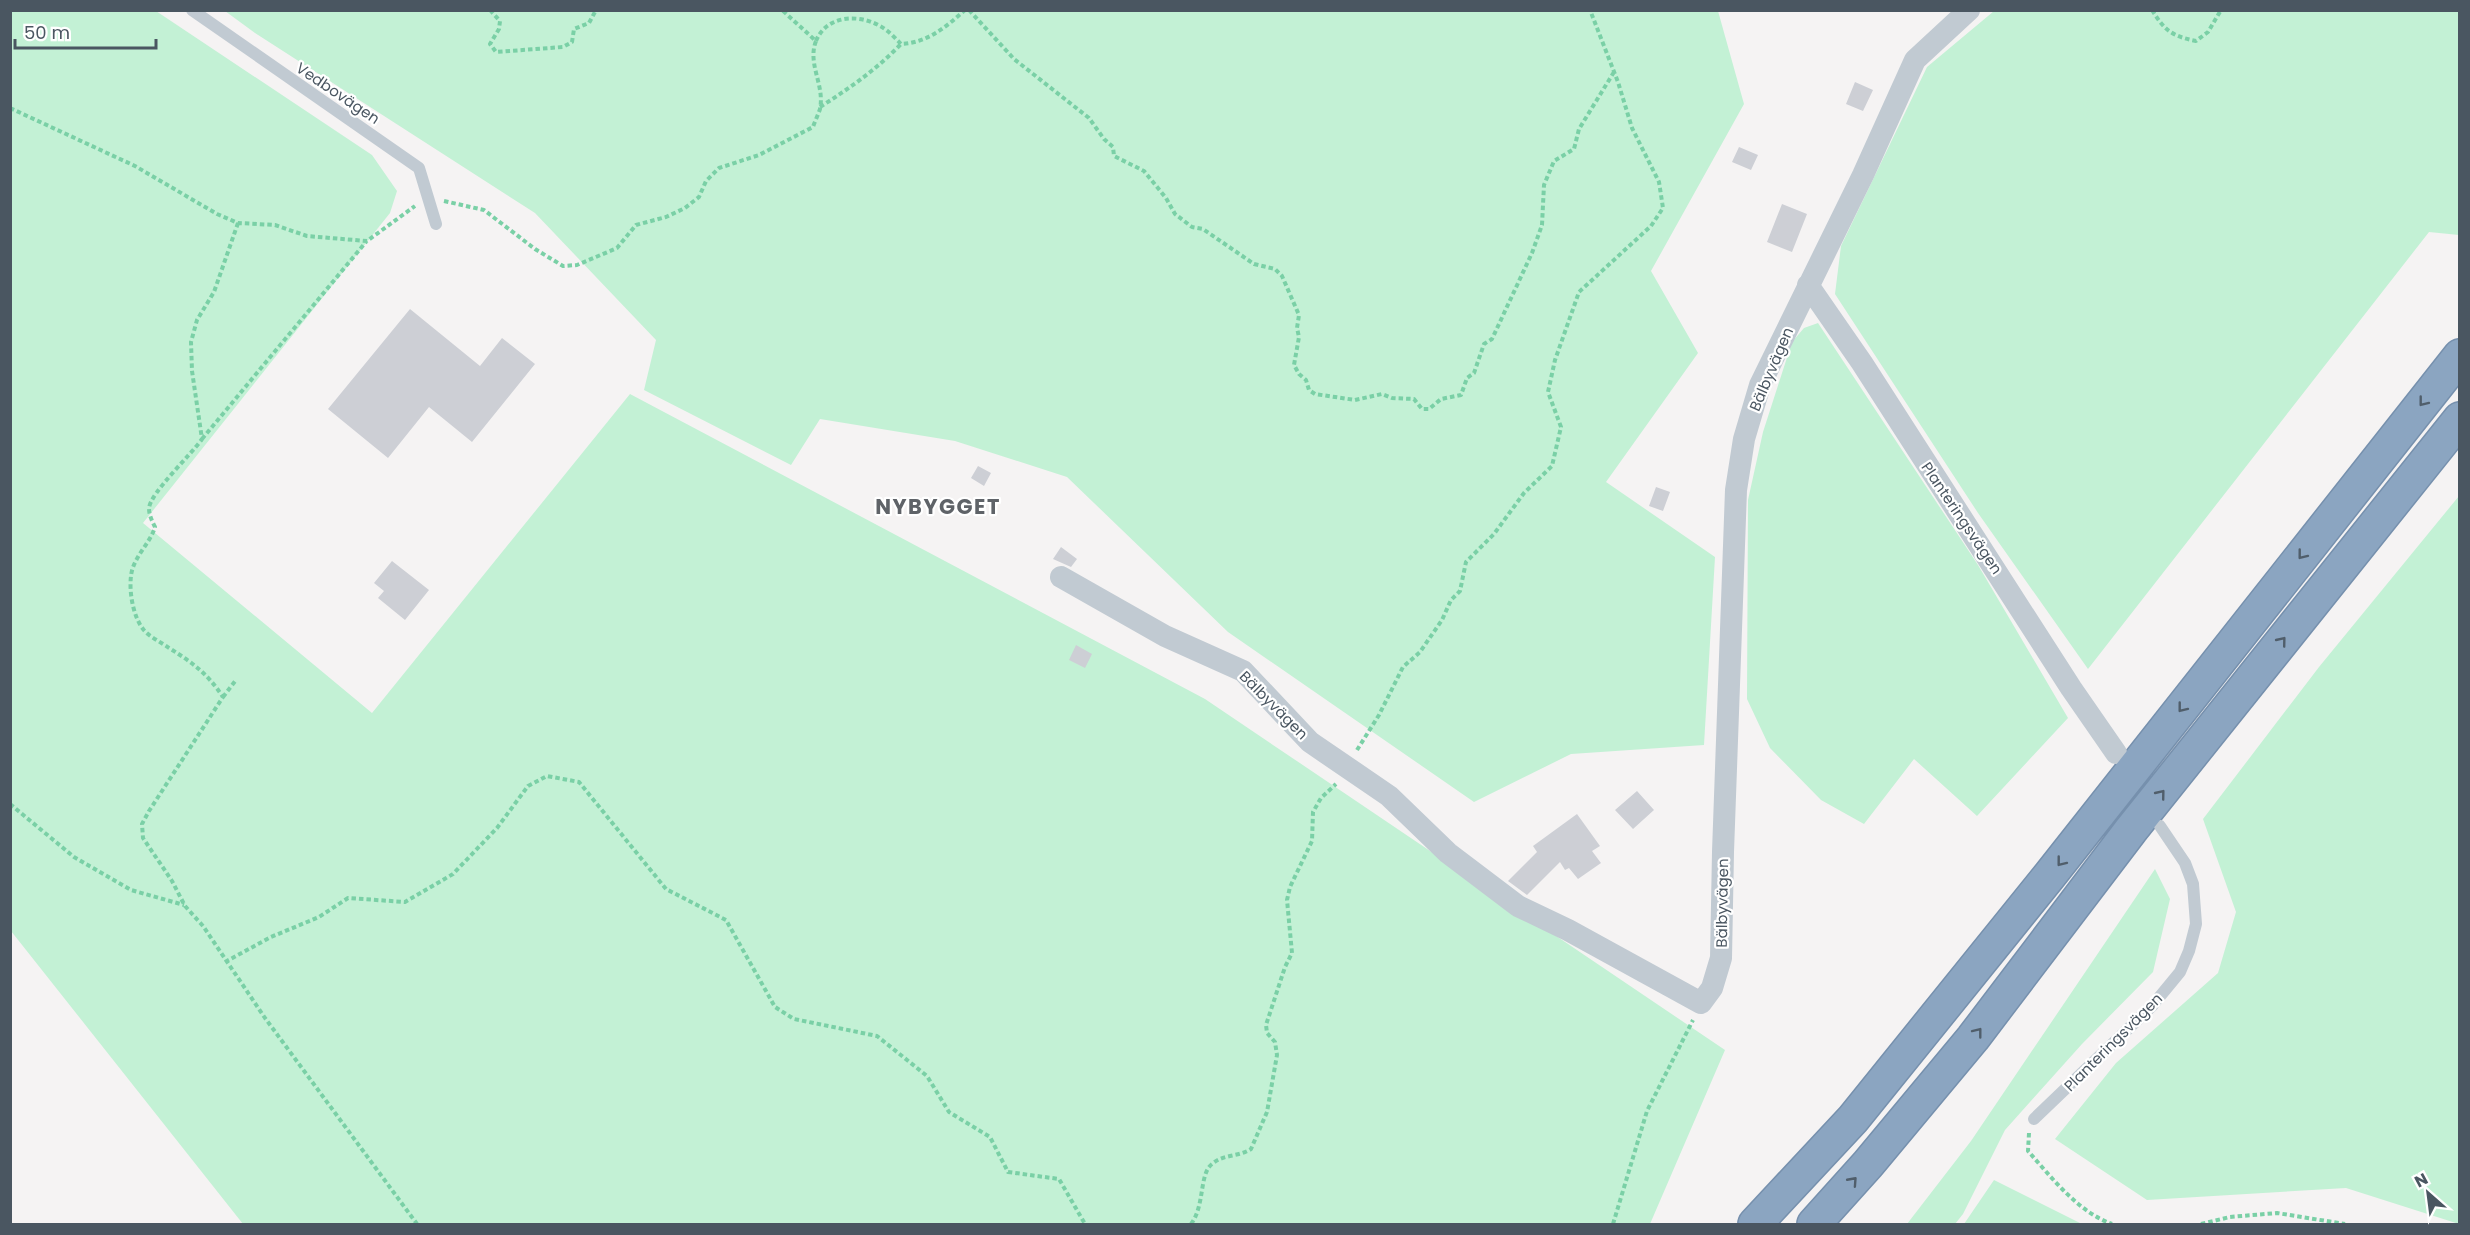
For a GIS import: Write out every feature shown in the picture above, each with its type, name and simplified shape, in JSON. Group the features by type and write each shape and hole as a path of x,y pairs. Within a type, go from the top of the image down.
{"highway":[{"path":"1755,1224 1853,1119 2050,876 2460,356"},
{"path":"1814,1224 1868,1164 1973,1038 2131,830 2460,419"}],"street":[{"name":"Bälbyvägen","path":"1061,577 1165,636 1243,671 1310,742 1389,796 1448,853 1518,906 1568,930 1701,1004 1712,988 1721,958 1738,470 1744,440 1760,385 1863,175 1915,60 1966,11"},
{"name":"Planteringsvägen","path":"1808,285 1862,363 2071,688 2116,753"}],"lane":[{"name":"Vedbovägen","path":"192,10 419,168 436,224"},
{"name":"Planteringsvägen","path":"2034,1119 2152,1006 2180,972 2190,951 2196,924 2193,884 2185,863 2160,826"}],"path":[{"path":"490,10 500,21 500,29 490,44 496,52 563,47 572,42 574,29 589,23 596,10"},
{"path":"782,10 816,41"},
{"path":"820,107 854,86 902,44 927,39 967,10 1014,59 1089,118 1104,139 1113,147 1114,156 1144,171 1166,198 1175,214 1192,227 1203,229 1254,264 1275,269 1282,276 1299,315 1299,337 1294,365 1306,380 1309,390 1315,394 1355,400 1382,394 1392,398 1414,399 1422,409 1430,409 1440,399 1461,395 1467,378 1474,373 1484,344 1492,339 1496,332 1532,253 1542,225 1544,185 1554,161 1574,149 1579,129 1614,72"},
{"path":"1191,1224 1202,1202 1205,1173 1210,1165 1221,1158 1246,1153 1251,1149 1267,1112 1278,1055 1275,1042 1267,1033 1266,1025 1285,966 1292,953 1287,900 1290,887 1312,841 1313,812 1321,798 1349,769 1402,667 1420,652 1442,620 1451,600 1460,591 1466,562 1494,534 1524,493 1552,466 1561,427 1548,392 1555,360 1579,292 1651,226 1663,208 1659,182 1632,128 1614,72 1590,10"},
{"path":"2152,10 2163,27 2177,37 2196,41 2208,32 2221,10"},
{"path":"223,697 210,678 144,630 135,613 131,576 135,561 152,537 155,527 151,520 149,507 158,490 190,455 367,241 428,197 484,210 535,249 563,266 577,265 617,248 636,225 666,217 685,208 699,197 706,182 719,168 759,154 813,127 820,107 819,86 813,66 813,50 821,30 841,19 860,18 880,26 902,44"},
{"path":"10,108 135,166 217,214 238,223 274,225 307,236 367,241"},
{"path":"202,439 192,371 191,342 197,320 214,292 238,223"},
{"path":"236,680 142,824 143,838 172,881 184,906 203,926 225,962 417,1224"},
{"path":"225,962 271,937 319,917 348,898 405,902 453,874 497,828 528,786 547,776 579,782 666,889 726,920 775,1007 794,1019 877,1036 927,1076 948,1112 990,1137 1008,1172 1059,1179 1085,1224"},
{"path":"10,804 74,857 131,890 184,906"},
{"path":"1613,1224 1647,1111 1701,1004"},
{"path":"2034,1119 2027,1140 2028,1152 2085,1210 2112,1224"},
{"path":"2201,1224 2229,1217 2277,1213 2345,1224"}],"green space":[{"path":"11,11 156,11 372,155 397,191 390,213 143,523 372,713 630,394 1205,699 1725,1050 1650,1224 243,1224 11,931"},
{"path":"225,11 1718,11 1744,104 1651,271 1698,353 1606,482 1715,557 1704,745 1571,754 1474,802 1228,632 1067,477 955,441 820,419 791,465 644,390 656,340 535,213 255,33"},
{"path":"1994,11 2459,11 2459,235 2429,232 2088,669 1978,513 1835,294 1841,246 1927,67"},
{"path":"1818,323 1978,565 2068,718 1977,816 1914,759 1864,824 1821,800 1770,748 1747,699 1748,500 1763,432 1792,342 1804,328"},
{"path":"2459,496 2459,1224 2346,1188 2147,1200 2055,1139 2116,1063 2218,973 2236,912 2203,819 2319,667"},
{"path":"2155,869 2170,899 2153,972 2082,1044 2005,1130 1963,1214 1955,1224 1907,1224 1971,1141"},
{"path":"1994,1180 2082,1224 1964,1224"}],"building":[{"path":"1855,82 1873,90 1863,111 1846,104"},
{"path":"1739,147 1758,155 1751,170 1732,162"},
{"path":"1782,204 1807,214 1792,252 1767,242"},
{"path":"410,309 480,366 502,338 535,364 472,442 429,407 388,458 328,409"},
{"path":"978,466 991,473 984,486 971,478"},
{"path":"1656,487 1670,492 1663,511 1649,506"},
{"path":"1061,547 1077,559 1071,567 1053,559"},
{"path":"392,561 429,590 405,620 378,598 384,591 374,583"},
{"path":"1076,645 1092,654 1085,668 1069,660"},
{"path":"1637,791 1654,810 1633,829 1615,810"},
{"path":"1577,814 1600,846 1592,851 1601,863 1578,879 1569,868 1565,870 1560,862 1527,895 1508,881 1537,852 1533,846"}],"district":[{"name":"NYBYGGET","path":"938,506"}]}
